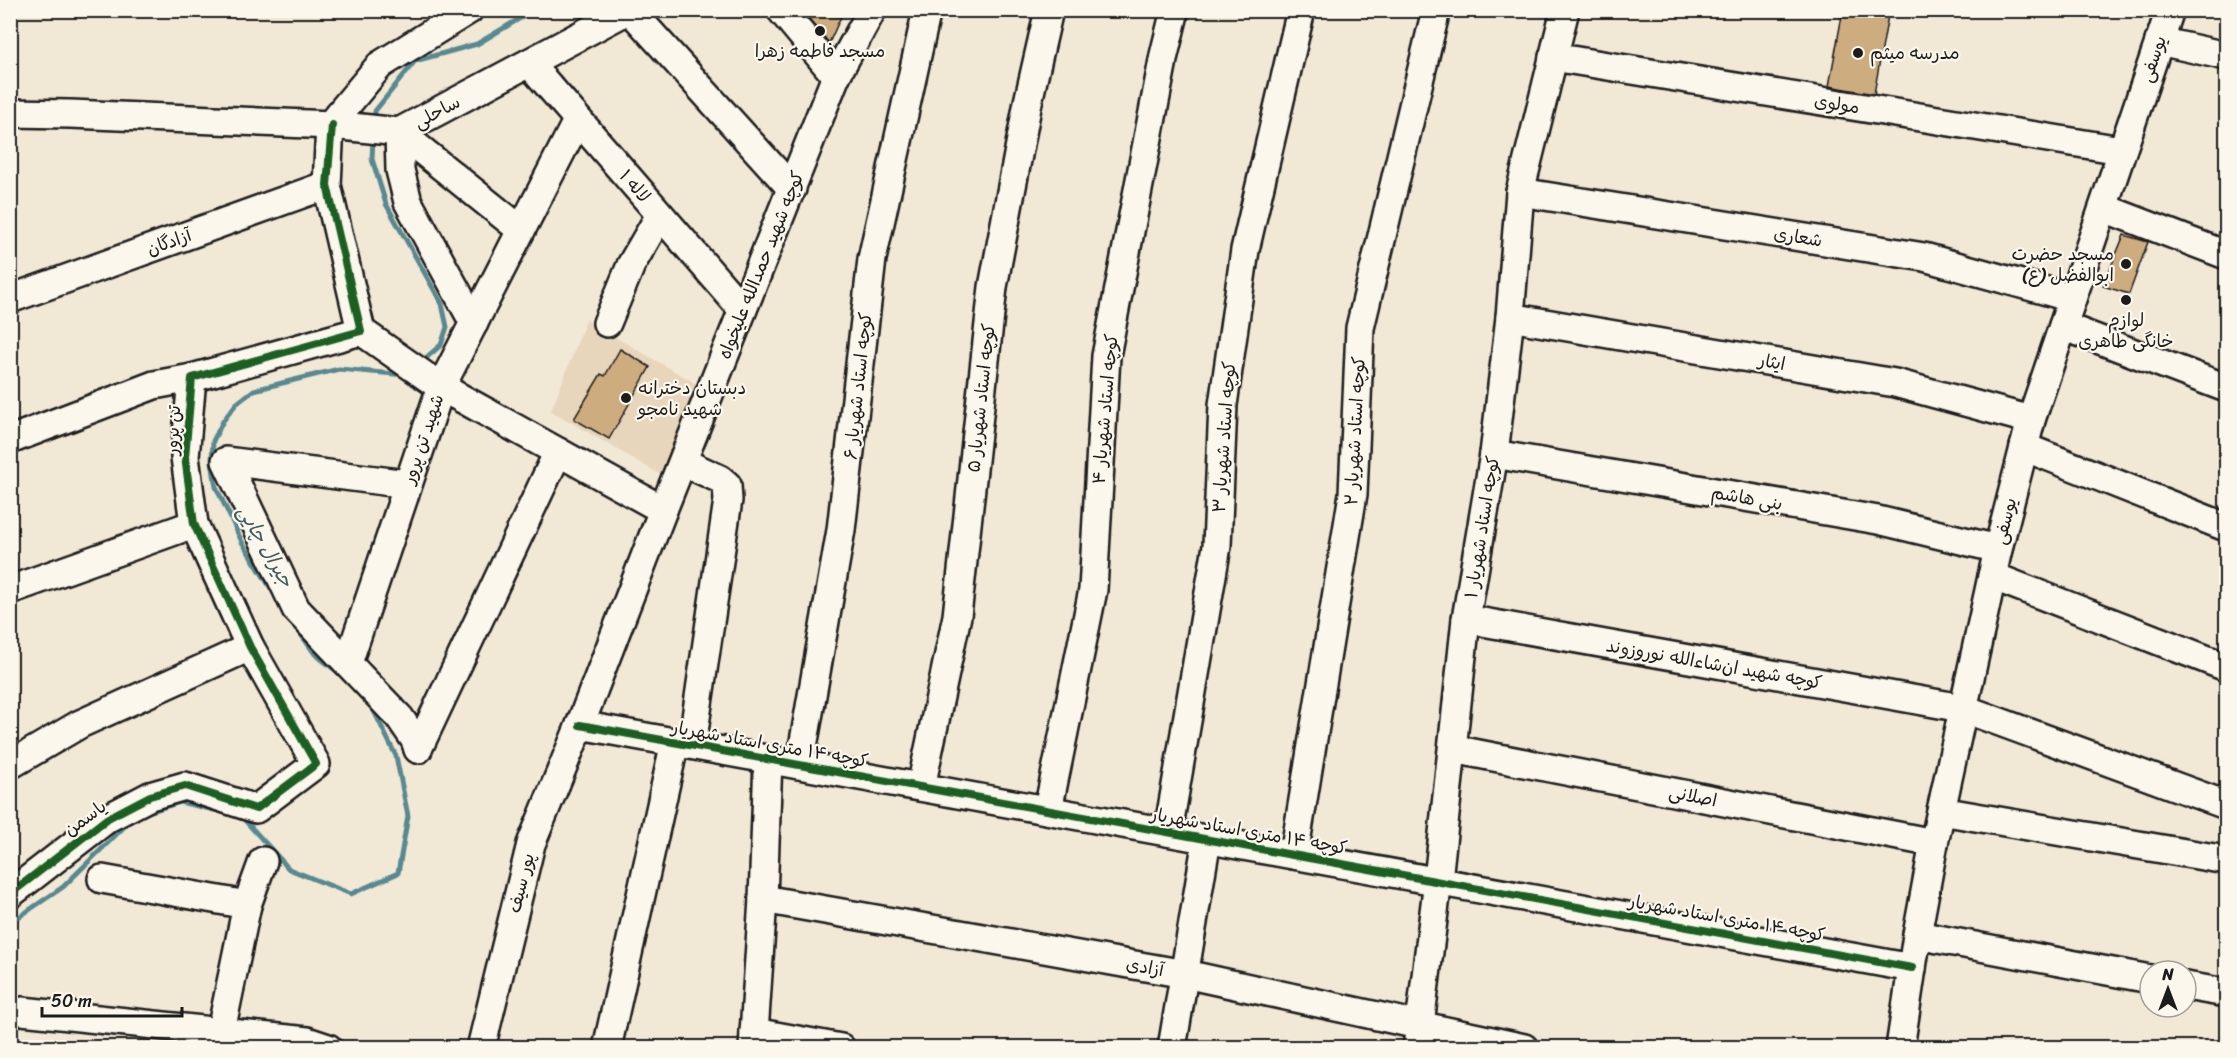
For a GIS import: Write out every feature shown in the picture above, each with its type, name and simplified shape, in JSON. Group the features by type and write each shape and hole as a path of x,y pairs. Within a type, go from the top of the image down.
{"street":[{"name":"ساحلی","path":"474,323 408,201 400,171 399,132 629,10"},
{"path":"629,10 792,189"},
{"path":"781,10 836,76"},
{"name":"کوچه شهید حمدالله علیخواه","path":"580,724 742,309 836,76 872,10"},
{"name":"کوچه استاد شهریار ۶","path":"800,764 841,530 872,259 927,10"},
{"name":"کوچه استاد شهریار ۵","path":"921,787 957,616 993,287 1028,102 1049,10"},
{"name":"کوچه استاد شهریار ۴","path":"1048,810 1093,590 1106,356 1164,55 1175,10"},
{"name":"کوچه استاد شهریار ۳","path":"1168,832 1217,546 1222,405 1245,250 1301,10"},
{"name":"کوچه استاد شهریار ۲","path":"1294,855 1353,494 1360,328 1436,10"},
{"name":"کوچه استاد شهریار ۱","path":"1418,1036 1438,880 1466,619 1494,454 1510,317 1520,192 1565,10"},
{"name":"یوسفی","path":"1900,1047 1934,843 1962,708 1998,549 2031,420 2170,10"},
{"path":"468,11 380,65 331,125 327,185 361,331 441,387 577,121"},
{"path":"2159,40 2226,56"},
{"name":"مولوی","path":"1553,57 2121,150"},
{"name":"لاله ۱","path":"529,63 742,309"},
{"path":"10,113 331,125 399,132 521,230"},
{"name":"آزادگان","path":"10,299 327,185"},
{"name":"شعاری","path":"1520,192 1923,257 2072,298"},
{"path":"2104,208 2226,255"},
{"path":"607,323 631,265 660,215"},
{"name":"ایثار","path":"1510,317 1895,383 2031,420"},
{"path":"2063,326 2226,388"},
{"path":"10,440 154,385 192,378 361,331"},
{"name":"تن پرور","path":"192,378 185,456 194,524 250,647 316,764 256,809"},
{"name":"شهید تن پرور","path":"348,663 441,387 663,510"},
{"path":"2024,447 2226,527"},
{"path":"407,484 226,460 296,609 400,718 415,740 418,749 558,452"},
{"name":"بنی هاشم","path":"1494,454 1878,520 1998,549"},
{"path":"607,1047 684,743 728,500 727,485 720,479 683,462"},
{"path":"10,590 194,524"},
{"path":"1992,576 2226,667"},
{"name":"کوچه شهید ان‌شاءالله نوروزوند","path":"1466,619 1962,708 2226,805"},
{"path":"10,765 80,724 250,647"},
{"name":"کوچه ۱۴ متری استاد شهریار","path":"580,724 1912,968"},
{"name":"پور سیف","path":"481,1047 531,844 580,724"},
{"name":"اصلانی","path":"1453,749 1934,843"},
{"path":"768,759 764,898 753,1040 841,1047"},
{"name":"یاسمن","path":"10,894 108,818 150,796 185,786 256,809"},
{"path":"1941,811 2226,860"},
{"path":"1172,1047 1207,839"},
{"path":"221,1031 247,905 263,861"},
{"path":"102,879 247,905"},
{"name":"آزادی","path":"764,898 1185,974 1418,1036 1524,1047"},
{"path":"1917,936 2138,977"},
{"path":"2198,988 2226,993"},
{"path":"22,1011 307,1041 328,1047"}],"shaded area":[{"name":"دبستان دخترانه شهید نامجو","path":"586,320 700,386 668,479 551,411"}],"building":[{"path":"802,10 844,10 829,43"},
{"name":"مدرسه میثم","path":"1843,10 1889,10 1874,94 1829,86"},
{"name":"مسجد حضرت ابوالفضل (ع)","path":"2124,235 2148,242 2129,294 2103,286"},
{"path":"620,349 650,367 609,439 574,419 601,374 605,376"}],"waterway":[{"name":"جیرال چایی","path":"374,123 375,111 415,61 477,44 534,10"},
{"name":"جیرال چایی","path":"373,138 372,159 386,204 442,304 447,327 441,345 421,362"},
{"name":"جیرال چایی","path":"277,598 242,542 216,487 212,461 213,441 223,421 236,404 254,390 339,369 405,375"},
{"name":"جیرال چایی","path":"295,626 315,654 344,677"},
{"name":"جیرال چایی","path":"241,816 289,869 351,894 398,873 408,816 396,756 371,705"},
{"name":"جیرال چایی","path":"145,813 180,802 223,812"},
{"name":"جیرال چایی","path":"10,923 63,887 132,819"}],"cycle path":[{"path":"10,894 108,818 150,796 185,786 256,809 316,764 250,647 194,524 185,457 192,378 361,331 327,185 332,125"},
{"path":"580,725 1912,968"}],"place":[{"name":"مسجد فاطمه زهرا","path":"820,31"},
{"name":"مدرسه میثم","path":"1858,53"},
{"name":"مسجد حضرت ابوالفضل (ع)","path":"2126,264"},
{"name":"لوازم خانگی طاهری","path":"2126,300"},
{"name":"دبستان دخترانه شهید نامجو","path":"626,398"}]}
